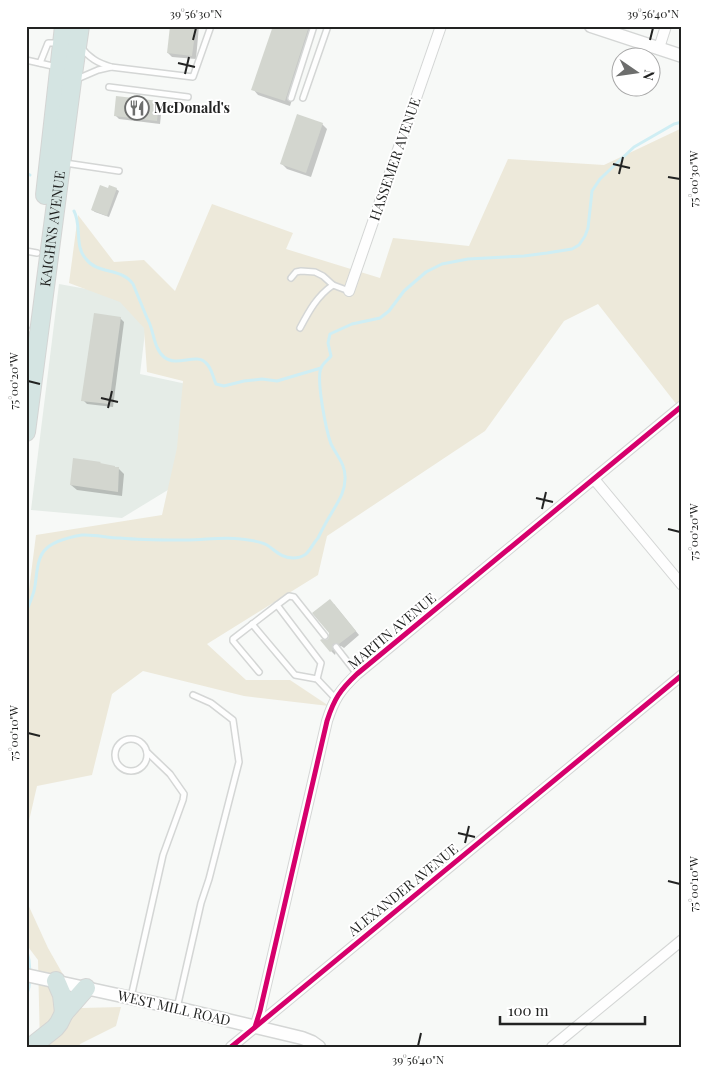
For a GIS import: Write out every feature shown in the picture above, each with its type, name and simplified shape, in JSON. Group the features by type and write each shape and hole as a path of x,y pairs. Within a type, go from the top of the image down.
{"highway":[{"name":"KAIGHNS AVENUE","path":"27,333 32,252 60,68 71,34"},
{"name":"KAIGHNS AVENUE","path":"26,432 72,81 71,34"},
{"path":"56,981 62,995 64,1013"},
{"path":"31,1047 59,1024 64,1013 86,988"}],"street":[{"name":"HASSEMER AVENUE","path":"349,291 441,26"},
{"path":"591,26 659,48 666,26"},
{"path":"660,48 682,56"},
{"name":"MARTIN AVENUE","path":"255,1027 327,721 335,698 342,688 357,674 682,406"},
{"path":"594,479 682,585"},
{"name":"ALEXANDER AVENUE","path":"230,1047 682,674"},
{"path":"552,1047 682,940"},
{"name":"WEST MILL ROAD","path":"32,976 177,1008 308,1040 319,1047"}],"lane":[{"path":"40,63 48,43 71,34 90,57 98,63 111,67 193,77 211,26"},
{"path":"291,98 314,26"},
{"path":"303,98 328,26"},
{"path":"26,60 60,68"},
{"path":"72,81 111,67"},
{"path":"108,86 188,97"},
{"path":"61,162 119,171"},
{"path":"291,278 296,272 315,272 333,285 349,291"},
{"path":"300,328 310,307 317,298 333,285"},
{"path":"259,672 232,641 289,596 294,597 325,636"},
{"path":"277,605 321,663 317,679"},
{"path":"252,624 295,675 317,679 335,698"},
{"path":"336,647 357,674"},
{"path":"177,1008 201,904 239,762 233,720 211,703 193,695"},
{"path":"131,998 162,855 184,794 170,774 137,740 126,739 122,741 115,750 115,760 121,769 132,772 145,763 147,752"}],"shaded area":[{"path":"682,128 682,402 677,405 598,304 564,321 485,431 327,536 318,575 207,644 246,680 290,680 329,706 244,696 143,671 112,694 92,775 37,786 26,834 26,613 36,535 162,515 177,448 183,381 147,372 144,328 120,302 69,283 78,215 114,262 144,260 175,291 212,204 293,233 286,249 380,278 393,238 469,246 508,159 604,165"},
{"path":"59,284 120,295 146,324 140,374 191,385 176,485 122,518 31,510"},
{"path":"26,900 48,948 82,1008 121,1007 116,1026 80,1044 79,1047 40,1047 38,960 26,944"}],"building":[{"path":"170,26 196,26 192,56 167,53"},
{"path":"273,26 309,26 285,101 251,90"},
{"name":"McDonald's","path":"116,96 159,101 157,121 114,116"},
{"path":"297,114 323,123 306,173 280,164"},
{"path":"100,185 108,188 109,185 117,188 107,216 91,210"},
{"path":"94,313 121,317 109,404 81,401"},
{"path":"73,458 119,467 118,492 70,485"},
{"path":"330,599 356,631 339,644 333,644 333,650 330,652 320,640 328,639 329,633 312,613"}],"waterway":[{"path":"26,612 34,591 41,555 56,542 67,538 82,535 158,540 233,538 251,540 267,545 289,558 298,558 306,554 318,538 340,498 345,484 344,469 331,444 324,417 321,394 321,368 331,356 328,343 330,334 352,324 380,318 389,311 404,291 426,272 442,264 468,259 547,253 572,249 579,245 588,228 592,191 600,179 634,147 674,124 682,122"},
{"path":"26,173 30,175"},
{"path":"74,211 78,223 82,254 91,264 122,275 133,284 158,349 164,357 175,361 202,360 210,368 216,384 224,386 262,379 277,381 321,368"},
{"path":"26,947 30,972"},
{"path":"26,997 30,978"}],"cycle path":[{"path":"255,1027 327,721 338,695 357,674 682,406"},
{"path":"231,1047 682,675"}],"place":[{"name":"McDonald's","path":"137,108"}]}
